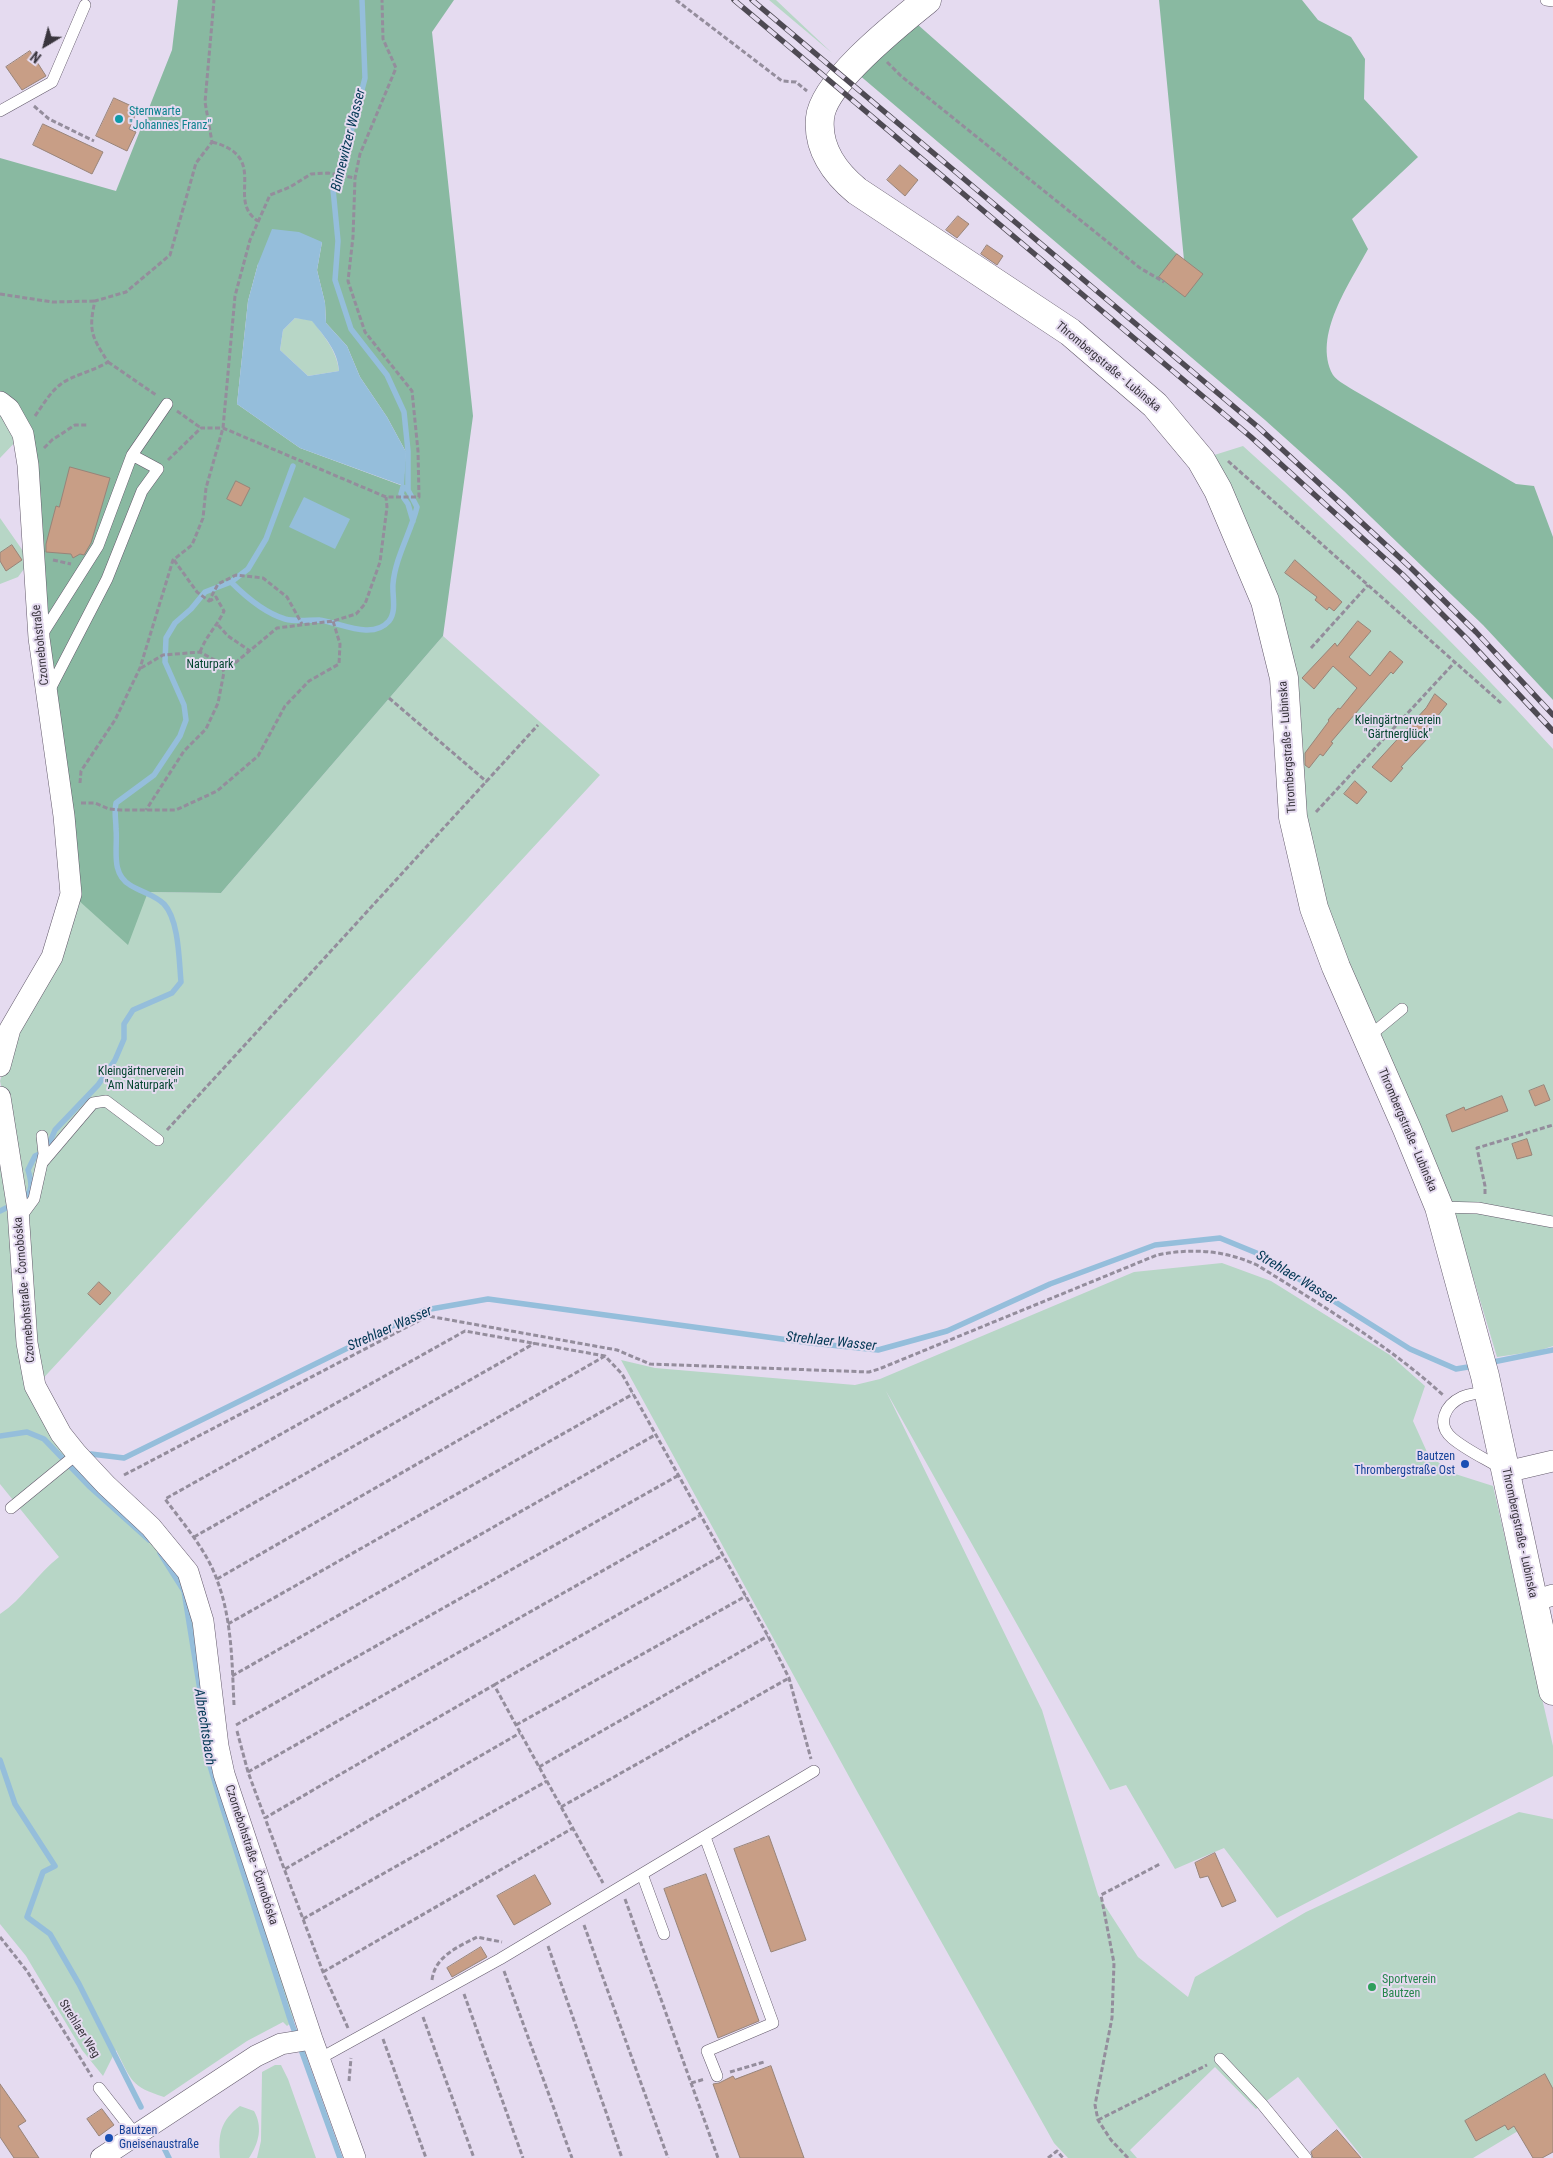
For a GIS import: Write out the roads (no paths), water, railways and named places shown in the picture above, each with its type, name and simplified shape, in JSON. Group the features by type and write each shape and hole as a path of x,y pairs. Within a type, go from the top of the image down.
{"street":[{"name":"Thrombergstraße - Lubinska","path":"927,0 871,47 843,78 822,108 820,134 826,153 837,172 847,182 944,250 1070,332 1155,405 1201,460 1218,490 1265,601 1284,678 1293,817 1314,908 1336,967 1439,1207 1485,1375 1506,1472 1543,1598 1553,1691"},
{"name":"Czornebohstraße","path":"0,402 9,410 23,434 28,464 32,554 39,638 64,816 71,894 52,957 10,1029 0,1066"},
{"name":"Czornebohstraße - Čornobóska","path":"0,1097 18,1209 27,1343 35,1386 61,1434 70,1459 106,1485 151,1527 188,1572 203,1621 218,1746 224,1774 298,2041 319,2060 355,2158"},
{"path":"1506,1472 1553,1461"},
{"path":"101,2158 256,2056 298,2041"}],"lane":[{"path":"1546,0 1553,1"},
{"path":"0,111 52,82 86,5"},
{"path":"39,638 98,546 132,455 167,404"},
{"path":"47,695 107,579 142,491 158,469 132,455"},
{"path":"1367,1038 1402,1009"},
{"path":"43,1156 93,1103 106,1101 158,1140"},
{"path":"18,1209 34,1199 43,1156 42,1136"},
{"path":"1439,1207 1478,1208 1553,1222"},
{"path":"1485,1375 1452,1404 1444,1414 1443,1422 1451,1437 1506,1472"},
{"path":"11,1508 70,1459"},
{"path":"319,2060 500,1959 814,1771"},
{"path":"705,1837 773,2023 707,2051 717,2076"},
{"path":"642,1874 664,1934"},
{"path":"1220,2059 1262,2104 1306,2158"},
{"path":"99,2088 136,2135"}],"water":[{"path":"272,229 299,232 322,242 317,270 325,303 326,323 347,346 360,377 387,417 406,452 404,486 300,448 237,404 248,301 258,264","holes":["295,318 312,321 333,350 339,371 308,376 280,350 283,330"]},
{"path":"304,497 350,519 335,549 289,527"}],"waterway":[{"name":"Binnewitzer Wasser","path":"231,582 256,604 270,613 285,619 327,621 365,630 374,630 382,627 389,621 393,613 394,574 417,507 408,490 408,451 404,412 387,375 351,329 335,280 338,241 333,189 344,159 365,78 362,0"},
{"name":"Binnewitzer Wasser","path":"20,1201 30,1191 31,1183 28,1170 35,1156 46,1151 55,1130 98,1085 115,1060 124,1039 124,1024 133,1010 172,993 181,982 177,941 173,920 169,911 160,901 124,880 117,867 116,803 154,775 180,736 186,720 184,705 165,662 166,638 175,623 191,609 205,592 231,582 248,569 266,539 293,466"},
{"path":"408,490 403,487 401,494 408,504 413,521"},
{"name":"Binnewitzer Wasser","path":"0,1211 12,1205"},
{"name":"Strehlaer Wasser","path":"91,1454 124,1458 425,1310 488,1299 811,1343 878,1350 947,1331 1050,1284 1155,1245 1220,1238 1259,1254 1410,1349 1456,1369 1474,1366"},
{"name":"Strehlaer Wasser","path":"1488,1363 1553,1350"},
{"name":"Albrechtsbach","path":"0,1436 27,1432 44,1439 90,1487 149,1540"},
{"name":"Albrechtsbach","path":"160,1553 184,1591 200,1690 208,1759 289,2016 340,2158"},
{"path":"0,1760 15,1804 55,1866 43,1872 27,1917 50,1934 79,1984 141,2107"},
{"path":"162,2144 169,2158"}],"railway":[{"path":"734,0 1251,437 1403,575 1467,639 1553,731"},
{"path":"752,0 1258,427 1411,568 1476,632 1553,715"}],"place":[{"name":"Sternwarte \"Johannes Franz\"","path":"119,119"},
{"name":"Bautzen Thrombergstraße Ost","path":"1465,1464"},
{"name":"Sportverein Bautzen","path":"1372,1987"},
{"name":"Bautzen Gneisenaustraße","path":"109,2138"}],"park label":[{"name":"Naturpark","path":"210,665"},
{"name":"Kleingärtnerverein \"Gärtnerglück\"","path":"1398,728"},
{"name":"Kleingärtnerverein \"Am Naturpark\"","path":"141,1079"}]}
